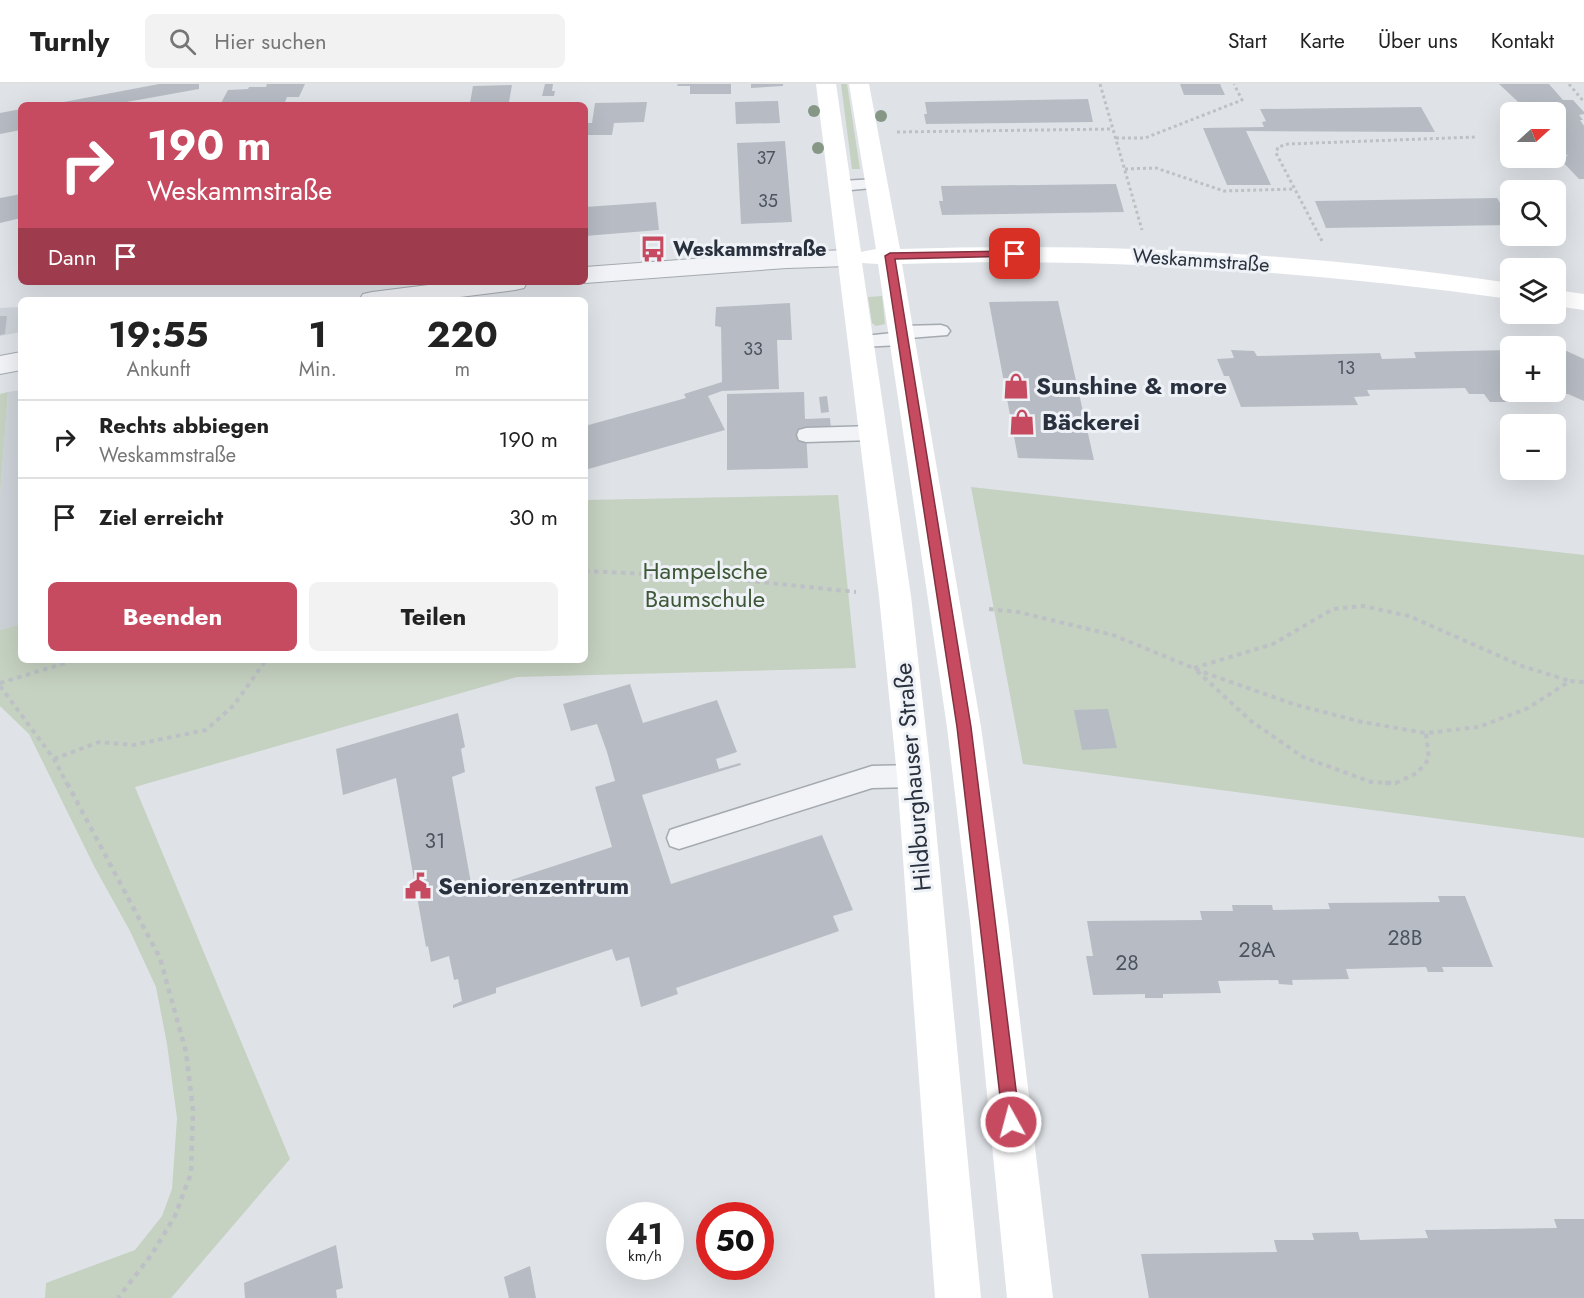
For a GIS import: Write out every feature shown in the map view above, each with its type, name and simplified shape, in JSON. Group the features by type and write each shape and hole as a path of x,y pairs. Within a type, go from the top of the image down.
{"main road":[{"name":"Hildburghauser Straße","path":"826,84 895,596 914,776 958,1298"},
{"name":"Hildburghauser Straße","path":"859,84 890,256 964,727 988,912 1030,1298"},
{"name":"Weskammstraße","path":"890,256 963,254 1148,256 1304,267 1500,290"},
{"path":"849,258 890,256"},
{"path":"1566,299 1584,302"}],"street":[{"path":"588,275 787,260 849,258"},
{"path":"396,297 491,285"},
{"path":"0,365 18,362"}],"lane":[{"path":"840,186 878,184"},
{"path":"860,341 941,331"},
{"path":"830,423 872,427"},
{"path":"806,435 872,427"},
{"path":"679,838 872,777 914,776"}],"path":[{"path":"1100,84 1144,235"},
{"path":"1116,138 1145,138 1242,100 1234,84"},
{"path":"1569,84 1584,102"},
{"path":"896,132 1113,129"},
{"path":"1325,246 1276,153 1278,147 1288,144 1476,137"},
{"path":"1125,169 1156,168 1224,191 1295,189"},
{"path":"588,571 712,577 856,592"},
{"path":"1193,668 1269,645 1294,633 1324,614 1338,608 1356,605 1376,607 1438,628 1522,666 1570,681 1584,682"},
{"path":"989,609 1018,612 1113,634 1193,668 1293,704 1362,722 1425,733 1479,727 1528,708 1570,681"},
{"path":"66,663 0,685 54,759 160,958 186,1052 193,1110 191,1173 169,1226 152,1254 118,1298"},
{"path":"54,759 99,742 133,745 206,730 234,705 264,663"},
{"path":"1193,668 1251,721 1303,757 1371,782 1396,783 1417,773 1429,759 1425,733"}],"shaded area":[{"path":"18,307 18,333 0,336 0,308"},
{"path":"18,390 18,625 0,630 0,496 8,392"}],"green space":[{"path":"841,84 847,84 860,169 852,169"},
{"path":"882,296 885,324 876,326 872,323 868,297"},
{"path":"8,392 0,496 0,394"},
{"path":"971,487 1584,555 1584,838 1023,764"},
{"name":"Hampelsche Baumschule","path":"838,495 856,668 517,677 135,787 290,1159 171,1298 45,1298 46,1283 135,1250 162,1216 172,1189 177,1118 167,1044 156,987 130,931 95,868 29,734 0,706 0,630 18,625 18,663 588,663 588,500"}],"building":[{"path":"159,84 199,84 199,89 127,102 64,102"},
{"path":"267,84 305,84 299,97 287,97 285,102 222,102 228,90 266,87"},
{"path":"545,84 553,84 554,96 542,96"},
{"path":"678,84 731,84 731,94 690,94 690,86 677,86"},
{"path":"751,84 783,84 783,86 751,88"},
{"path":"1180,84 1220,84 1225,95 1184,95"},
{"path":"1499,84 1549,84 1563,100 1573,100 1584,112 1579,115 1584,126 1584,179 1579,179 1566,165 1566,156 1568,156 1566,154 1566,102 1518,102"},
{"path":"512,85 509,102 470,102 473,86"},
{"path":"1088,99 1093,122 926,124 924,114 927,114 925,102"},
{"path":"778,101 780,123 736,124 735,102"},
{"path":"647,102 644,122 614,123 612,135 588,135 588,123 592,123 595,103"},
{"path":"1421,107 1435,132 1246,131 1271,185 1227,185 1203,128 1264,127 1262,122 1266,121 1260,109"},
{"path":"18,110 18,131 0,134 0,113"},
{"path":"785,141 792,222 741,224 737,143"},
{"path":"1116,184 1124,212 942,215 939,201 943,201 941,186"},
{"path":"18,195 18,219 0,223 0,198"},
{"path":"1497,198 1500,203 1500,225 1326,228 1315,201"},
{"path":"656,202 659,230 588,236 588,207"},
{"path":"1058,301 1094,460 1018,458 989,302"},
{"path":"790,303 792,340 777,340 779,389 722,391 708,396 725,430 588,469 588,425 686,398 684,394 722,382 721,327 715,326 716,307"},
{"path":"0,316 7,316 5,334 0,335"},
{"path":"1231,350 1254,351 1257,356 1380,353 1382,359 1416,358 1414,352 1500,350 1500,402 1490,402 1484,394 1469,394 1465,388 1367,390 1370,396 1354,397 1358,405 1241,407 1229,376 1224,376 1217,359 1234,358"},
{"path":"1566,351 1584,359 1584,401 1566,394"},
{"path":"804,392 805,419 830,418 831,429 806,430 808,468 727,470 727,394"},
{"path":"827,396 829,412 821,413 819,397"},
{"path":"630,684 643,723 717,700 737,752 716,759 719,769 740,763 741,765 642,795 671,884 822,835 853,910 833,916 839,931 676,988 678,994 641,1007 629,957 616,961 612,949 496,988 496,993 453,1008 453,1005 462,1001 458,979 454,980 449,956 431,962 428,946 426,947 396,778 343,795 336,749 458,713 465,747 461,749 465,772 452,777 471,883 475,881 477,891 612,847 595,787 615,781 607,752 597,724 571,731 563,704"},
{"path":"1108,709 1117,748 1082,750 1074,710"},
{"path":"1438,896 1465,896 1493,967 1442,967 1444,972 1428,972 1426,967 1346,969 1349,979 1292,980 1293,985 1279,984 1278,980 1218,981 1221,993 1163,994 1163,998 1145,998 1145,994 1093,995 1086,956 1093,956 1087,921 1202,920 1200,911 1233,911 1232,905 1272,905 1273,910 1330,909 1328,903 1440,902"},
{"path":"1554,1219 1584,1219 1584,1298 1149,1298 1141,1254 1277,1252 1274,1240 1314,1240 1312,1233 1358,1232 1360,1240 1428,1238 1425,1230 1557,1228"},
{"path":"336,1245 343,1288 336,1290 337,1298 245,1298 244,1283"},
{"path":"530,1266 536,1298 509,1298 504,1277"}],"place":[{"name":"Weskammstraße","path":"653,249"},
{"name":"Sunshine & more","path":"1016,386"},
{"name":"Bäckerei","path":"1022,422"},
{"name":"Seniorenzentrum","path":"418,886"}],"route":[{"path":"1011,1122 989,920 964,727 901,339 890,256 1015,254"}]}
